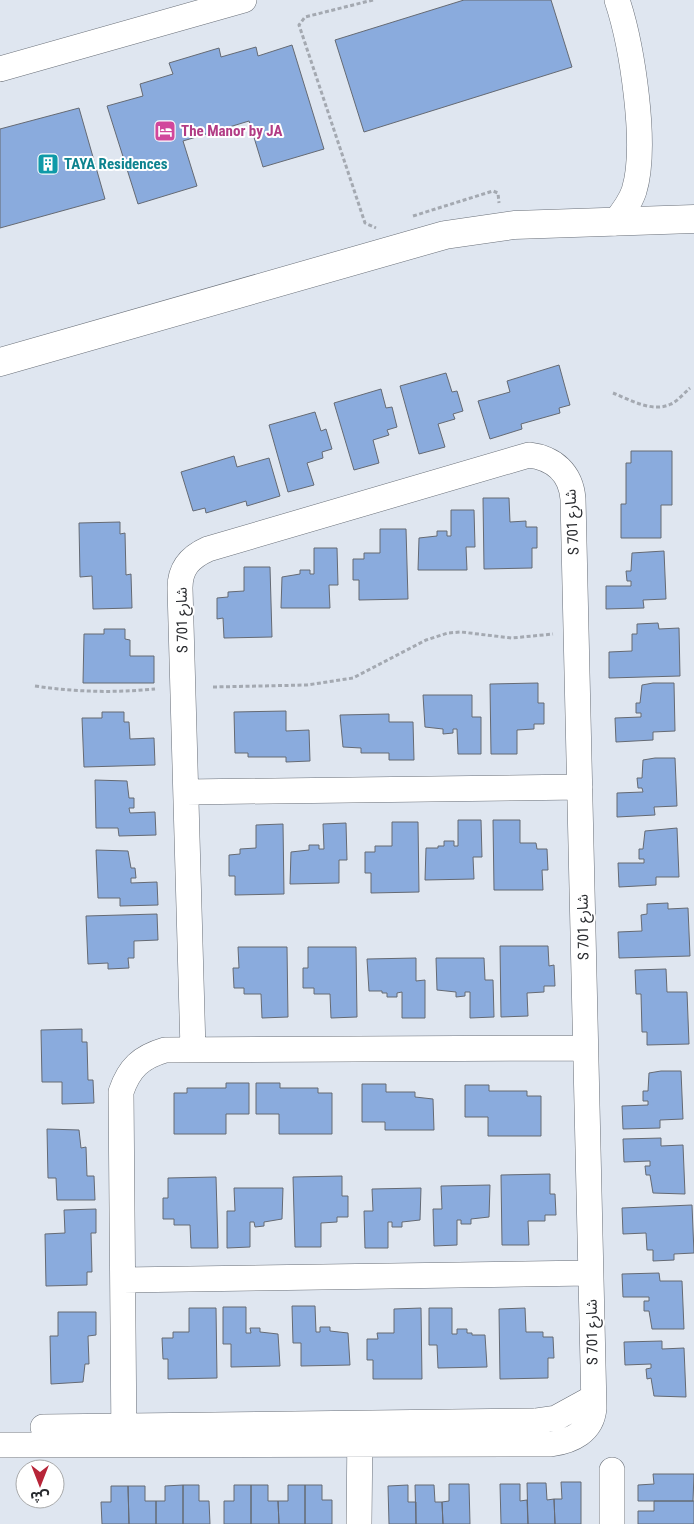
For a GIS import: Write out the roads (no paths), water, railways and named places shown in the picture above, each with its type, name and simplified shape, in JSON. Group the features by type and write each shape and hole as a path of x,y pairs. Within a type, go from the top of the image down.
{"street":[{"path":"0,69 244,0"},
{"path":"614,223 628,206 634,192 638,177 639,133 636,89 629,46 617,0"},
{"path":"0,362 445,235 499,227 694,219"},
{"name":"S 701 شارع","path":"124,1434 360,1434 551,1444 565,1442 579,1435 589,1424 593,1413 593,1402 572,491 561,469 554,463 538,456 529,455 208,549 191,559 185,566 180,580 192,1050"},
{"path":"186,792 580,787"},
{"path":"124,1434 121,1092 131,1070 149,1054 165,1050 585,1048"},
{"path":"123,1280 590,1273"},
{"path":"0,1428 124,1434"},
{"path":"0,1445 124,1434"},
{"path":"359,1524 360,1434"},
{"path":"612,1470 612,1524"}],"place":[{"name":"The Manor by JA","path":"165,131"},
{"name":"TAYA Residences","path":"48,164"}]}
